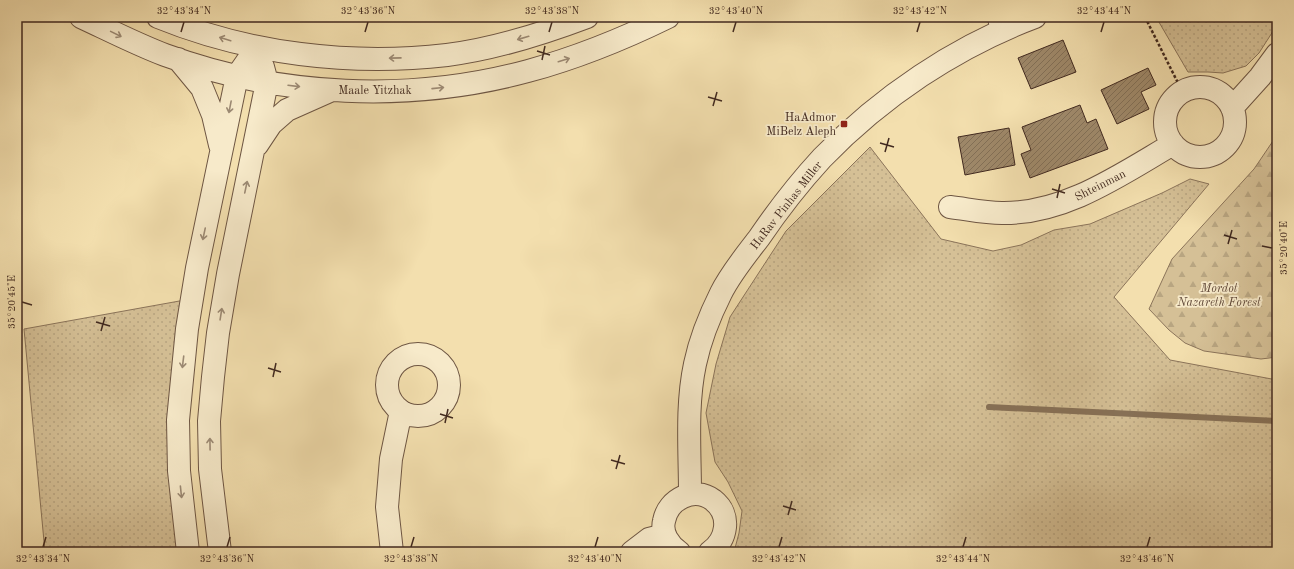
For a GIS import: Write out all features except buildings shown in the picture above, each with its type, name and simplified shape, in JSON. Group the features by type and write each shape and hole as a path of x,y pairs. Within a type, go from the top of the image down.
{"street":[{"name":"Maale Yitzhak","path":"81,17 135,43 178,59 236,76 266,82 334,90 374,92 452,87 496,79 528,71 571,58 608,44 668,17"},
{"path":"158,17 177,25 239,44 336,57 374,59 448,54 520,40 587,17"},
{"name":"HaRav Pinhas Miller","path":"690,494 689,411 695,364 706,330 722,292 778,210 822,158 872,111 914,80 957,54 995,25 1010,26 1034,17"},
{"path":"188,552 179,471 178,420 187,329 197,268 222,152 236,76 257,47"},
{"path":"220,552 210,469 209,421 218,333 228,274 254,149 266,82 257,47"},
{"path":"1232,108 1260,77 1277,54"},
{"path":"178,59 202,88 213,115 222,152"},
{"path":"1196,87 1208,88 1219,92 1228,101 1232,108 1234,120 1233,132 1228,143 1218,151 1206,156 1194,156 1182,152 1173,144 1167,134 1165,121 1167,109 1173,99 1182,91 1196,87"},
{"path":"254,149 271,124 287,110 334,90"},
{"name":"Shteinman","path":"950,207 1002,213 1050,206 1076,198 1122,174 1173,144"},
{"path":"392,552 387,507 392,460 401,411"},
{"path":"679,552 670,544 665,535 663,524 665,514 671,504 690,494 704,496 714,500 721,509 725,519 723,539 710,552"},
{"path":"632,552 649,539 665,535"}],"path":[{"path":"1145,17 1182,91"}],"green space":[{"path":"1156,17 1277,17 1277,25 1259,53 1246,66 1223,73 1188,72"},
{"name":"Mordot Nazareth Forest","path":"1277,135 1277,357 1261,359 1204,351 1185,343 1169,330 1149,309 1172,259 1254,169"},
{"path":"870,147 941,239 993,251 1021,245 1054,230 1090,224 1162,193 1190,179 1209,184 1114,297 1170,360 1277,380 1277,552 734,552 739,533 742,511 728,482 715,462 706,413 716,364 730,317 786,231"},
{"path":"185,300 189,552 45,552 24,329"}],"waterway":[{"path":"989,407 1277,421"}],"place":[{"name":"HaAdmor MiBelz Aleph","path":"844,124"}]}
